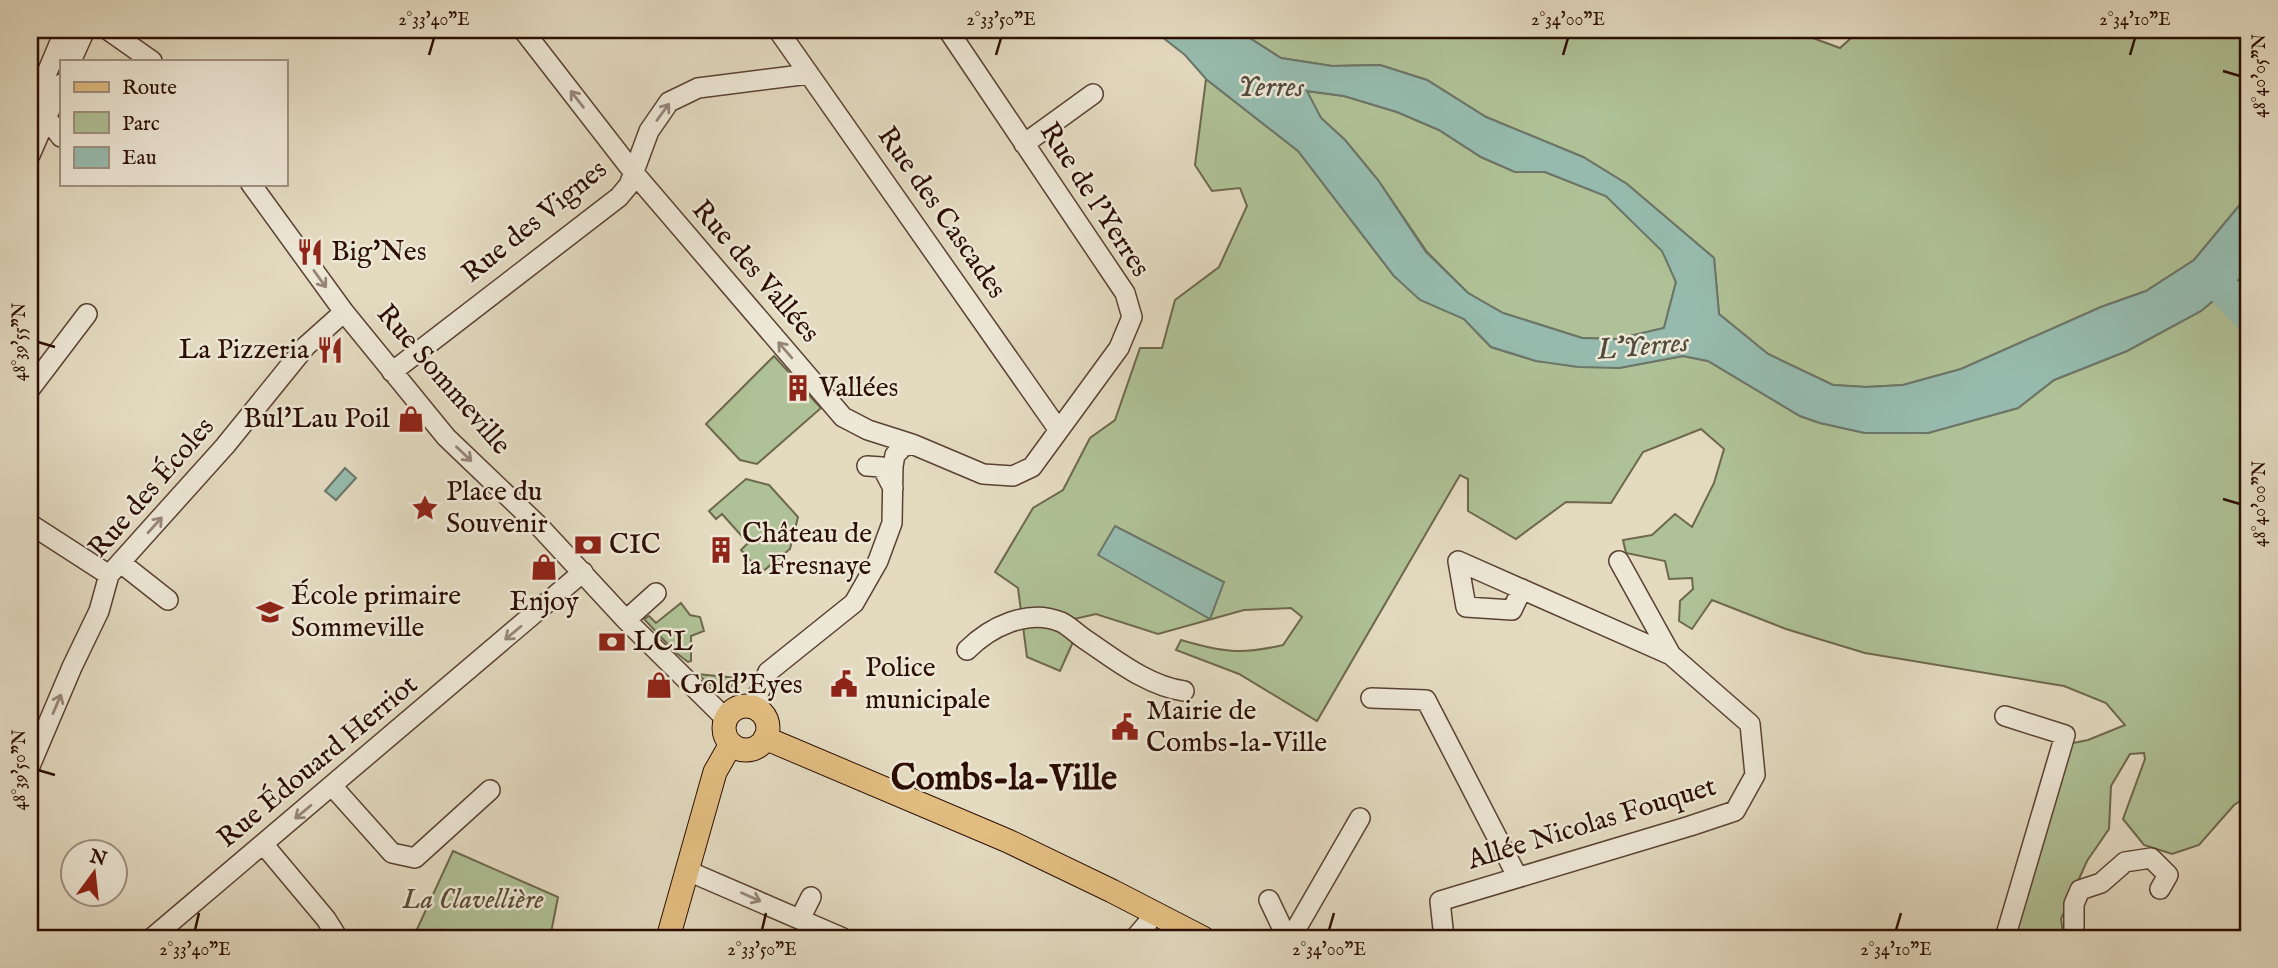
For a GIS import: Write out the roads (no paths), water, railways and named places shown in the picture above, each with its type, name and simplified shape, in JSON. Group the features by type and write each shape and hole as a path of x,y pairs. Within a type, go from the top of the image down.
{"main road":[{"path":"740,707 752,708 759,711 767,723 765,738 750,750 743,750 731,744 724,733 726,719 740,707"},
{"path":"765,738 1008,842 1203,938"},
{"path":"668,938 715,772 731,744"}],"street":[{"path":"60,134 47,115 65,30"},
{"path":"71,60 85,30"},
{"path":"108,30 151,60"},
{"name":"Rue des Vignes","path":"392,372 619,197 629,185 634,173 523,30"},
{"name":"Rue des Cascades","path":"778,30 1058,429"},
{"name":"Rue de l'Yerres","path":"868,430 912,444 984,474 1013,476 1032,467 1119,348 1132,317 1125,293 948,30"},
{"path":"634,173 649,131 669,102 698,88 809,74"},
{"path":"30,155 60,86"},
{"path":"1024,144 1093,94"},
{"name":"Rue des Vallées","path":"634,173 843,417 868,430"},
{"name":"Rue Sommeville","path":"252,186 344,312 446,437 726,719"},
{"name":"Rue des Écoles","path":"30,766 115,569 225,446 306,346 344,312"},
{"path":"30,389 87,314"},
{"path":"752,708 768,672 854,603 878,561 892,523 895,455 903,447 912,444"},
{"path":"867,466 882,467 893,488"},
{"path":"30,524 168,600"},
{"path":"1619,561 1671,655"},
{"name":"Rue Édouard Herriot","path":"152,938 583,572"},
{"name":"Allée Nicolas Fouquet","path":"1444,938 1440,901 1517,876 1690,827 1735,811 1755,775 1750,724 1671,655 1522,589"},
{"path":"626,620 656,593"},
{"path":"967,650 978,639 999,626 1023,618 1042,618 1062,622 1165,688 1184,691"},
{"path":"1371,698 1426,700 1517,876"},
{"path":"2005,716 2065,735 2005,938"},
{"path":"333,787 392,853 415,858 489,790"},
{"path":"1269,901 1287,938 1296,929 1360,818"},
{"path":"264,845 326,919 338,938"},
{"path":"2074,938 2074,904 2080,890 2101,883 2126,862 2151,858 2168,874 2160,889"},
{"path":"688,871 843,938"},
{"path":"800,919 811,897"},
{"path":"1135,938 1153,912"}],"water":[{"path":"1153,30 1237,30 1281,58 1332,66 1380,65 1427,80 1486,117 1583,157 1627,184 1714,258 1719,314 1768,354 1833,385 1903,385 1961,369 2101,307 2146,291 2194,260 2248,195 2248,272 2201,311 2127,351 2054,380 2018,408 1928,433 1865,433 1800,416 1708,361 1683,356 1619,368 1578,367 1536,361 1491,347 1464,319 1420,300 1394,276 1298,151 1206,79 1185,55","holes":["1307,91 1344,96 1397,112 1439,130 1481,157 1515,172 1545,172 1606,196 1662,251 1676,282 1664,328 1617,339 1582,338 1503,313 1468,293 1426,252 1378,180 1345,140 1321,118"]},
{"path":"345,468 356,478 336,500 325,491"},
{"path":"1115,526 1224,582 1210,619 1098,555"}],"waterway":[{"path":"2210,276 2248,315"}],"place":[{"name":"Big'Nes","path":"310,252"},
{"name":"La Pizzeria","path":"330,350"},
{"name":"Vallées","path":"798,388"},
{"name":"Bul'Lau Poil","path":"411,419"},
{"name":"Place du Souvenir","path":"425,508"},
{"name":"CIC","path":"588,545"},
{"name":"Château de la Fresnaye","path":"721,550"},
{"name":"Enjoy","path":"544,567"},
{"name":"École primaire Sommeville","path":"270,612"},
{"name":"LCL","path":"612,642"},
{"name":"Police municipale","path":"844,684"},
{"name":"Gold'Eyes","path":"659,685"},
{"name":"Mairie de Combs-la-Ville","path":"1125,727"}],"district":[{"name":"Combs-la-Ville","path":"1004,779"}],"water label":[{"name":"Yerres","path":"1271,88"},
{"name":"L'Yerres","path":"1643,347"}],"park label":[{"name":"La Clavellière","path":"473,900"}]}
